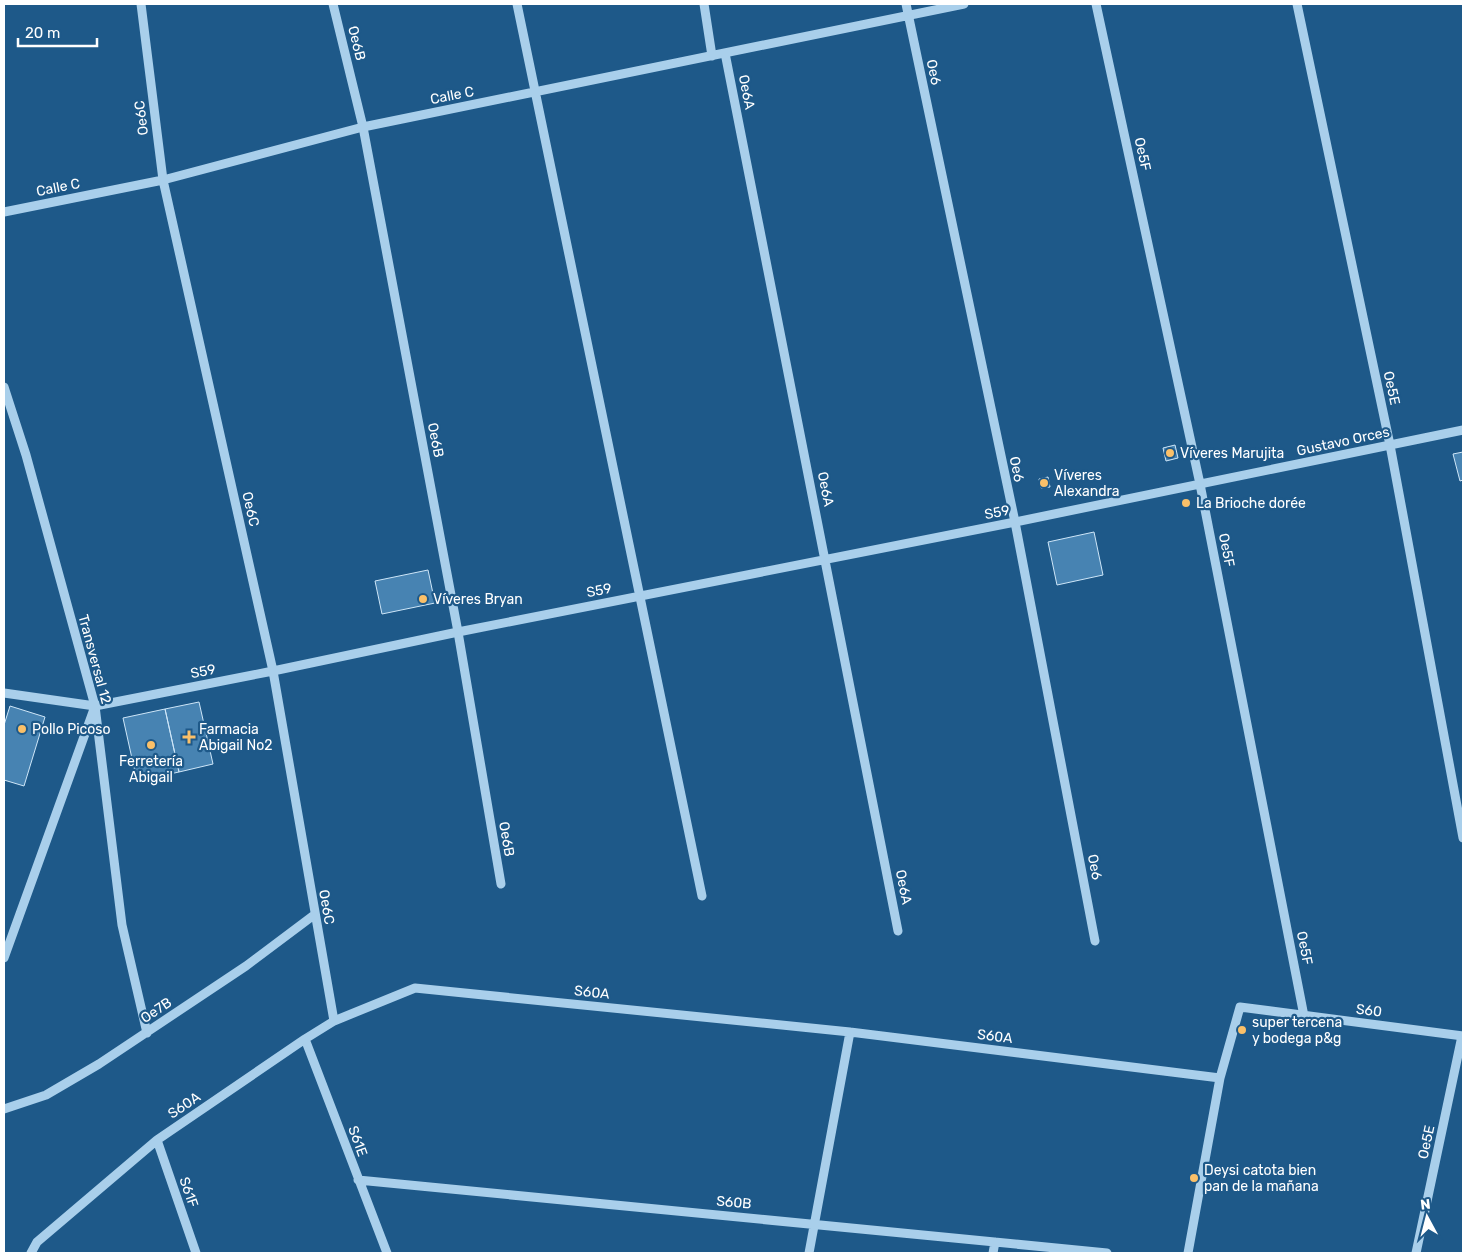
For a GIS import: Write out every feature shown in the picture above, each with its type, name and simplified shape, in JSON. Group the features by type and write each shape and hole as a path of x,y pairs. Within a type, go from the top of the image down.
{"street":[{"name":"Oe6C","path":"141,4 163,180 273,671 314,915 334,1021"},
{"name":"Oe6B","path":"333,4 363,127 458,632 501,884"},
{"path":"517,4 702,896"},
{"path":"704,4 712,56"},
{"name":"Oe6","path":"906,4 1015,522 1095,941"},
{"name":"Calle C","path":"4,212 163,180 363,127 964,4"},
{"name":"Oe5F","path":"1096,4 1200,484 1304,1016"},
{"name":"Oe5E","path":"1296,4 1390,445 1463,838"},
{"name":"Oe6A","path":"725,53 898,931"},
{"name":"Transversal 12","path":"4,387 26,455 94,706 122,925 147,1033"},
{"name":"Gustavo Orces","path":"1200,484 1463,430"},
{"name":"S59","path":"4,693 94,706 1200,484"},
{"path":"4,958 94,706"},
{"name":"Oe7B","path":"4,1109 46,1095 99,1064 246,966 314,915"},
{"name":"S60A","path":"32,1253 37,1242 157,1140 334,1021 415,988 850,1032 1220,1078"},
{"name":"S60","path":"1220,1078 1240,1007 1463,1036"},
{"path":"809,1253 816,1224 850,1032"},
{"name":"Oe5E","path":"1416,1253 1463,1036"},
{"name":"S61E","path":"305,1039 387,1253"},
{"path":"1188,1253 1220,1078"},
{"name":"S61F","path":"157,1140 196,1253"},
{"name":"S60B","path":"358,1180 1107,1253"},
{"path":"993,1253 995,1242"}],"building":[{"name":"Víveres Marujita","path":"1175,445 1178,458 1166,461 1163,448"},
{"path":"1463,452 1463,480 1460,481 1453,454"},
{"name":"Víveres Alexandra","path":"1048,477 1050,487 1041,488 1039,479"},
{"path":"1094,532 1103,575 1057,585 1048,542"},
{"path":"428,570 435,603 382,614 375,581"},
{"name":"Farmacia Abigail No2","path":"199,702 213,764 179,772 165,709"},
{"path":"10,706 45,717 24,786 4,780 4,725"},
{"name":"Ferretería Abigail","path":"165,709 179,772 137,781 123,718"}],"place":[{"name":"Víveres Marujita","path":"1170,453"},
{"name":"Víveres Alexandra","path":"1044,483"},
{"name":"La Brioche dorée","path":"1186,503"},
{"name":"Víveres Bryan","path":"423,599"},
{"name":"Pollo Picoso","path":"22,729"},
{"name":"Farmacia Abigail No2","path":"189,737"},
{"name":"Ferretería Abigail","path":"151,745"},
{"name":"super tercena y bodega p&g","path":"1242,1030"},
{"name":"Deysi catota bien pan de la mañana","path":"1194,1178"}]}
